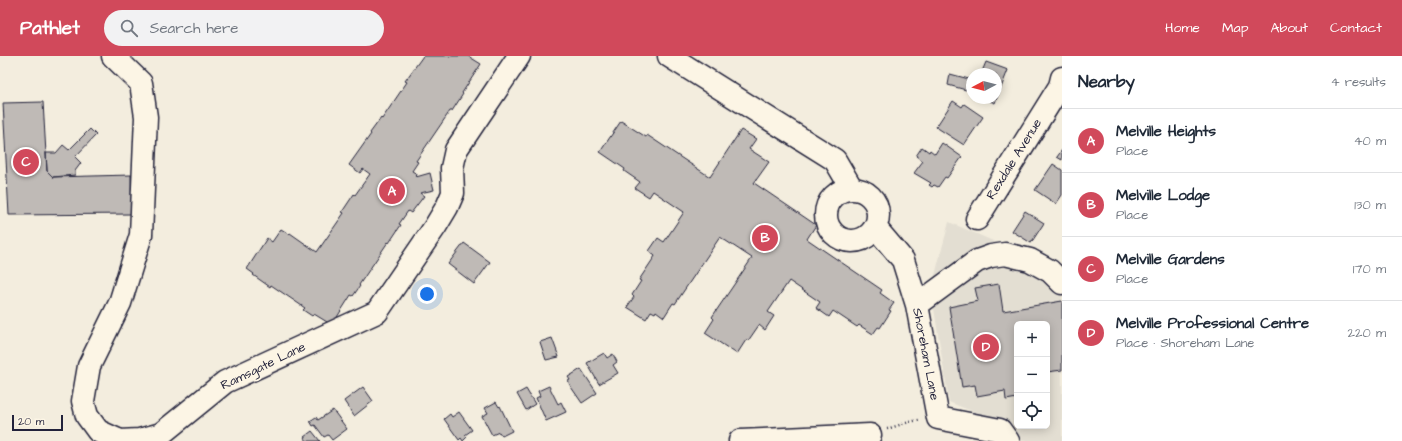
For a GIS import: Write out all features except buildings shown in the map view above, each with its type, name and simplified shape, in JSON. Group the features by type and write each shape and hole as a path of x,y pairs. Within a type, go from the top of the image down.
{"street":[{"name":"Ramsgate Lane","path":"113,56 142,83 146,117 141,235 120,303 89,366 83,401 87,416 98,431 120,441 139,440 160,434 225,382 377,312 447,207 453,192 452,168 456,150 519,56"},
{"path":"669,56 834,160 852,189"},
{"name":"Rexdale Avenue","path":"977,219 1060,86 1062,78"},
{"path":"852,189 861,191 869,196 874,202 877,210 877,218 875,226 870,234 855,241 847,241 839,238 828,226 826,209 836,194 844,190 852,189"},
{"name":"Shoreham Lane","path":"875,226 903,260 918,305 938,418 1000,430 1008,441"},
{"path":"918,305 977,261 991,256 1006,254 1030,260 1050,271 1062,283"},
{"path":"740,441 870,435"}],"path":[{"path":"870,435 909,422 938,418"}],"shaded area":[{"path":"949,222 1062,271 1062,441 1020,441 1009,426 949,402 931,290"}],"place":[{"name":"Melville Gardens","path":"26,162"},
{"name":"Melville Heights","path":"392,191"},
{"name":"Melville Lodge","path":"765,238"},
{"name":"Melville Professional Centre","path":"986,347"}]}
